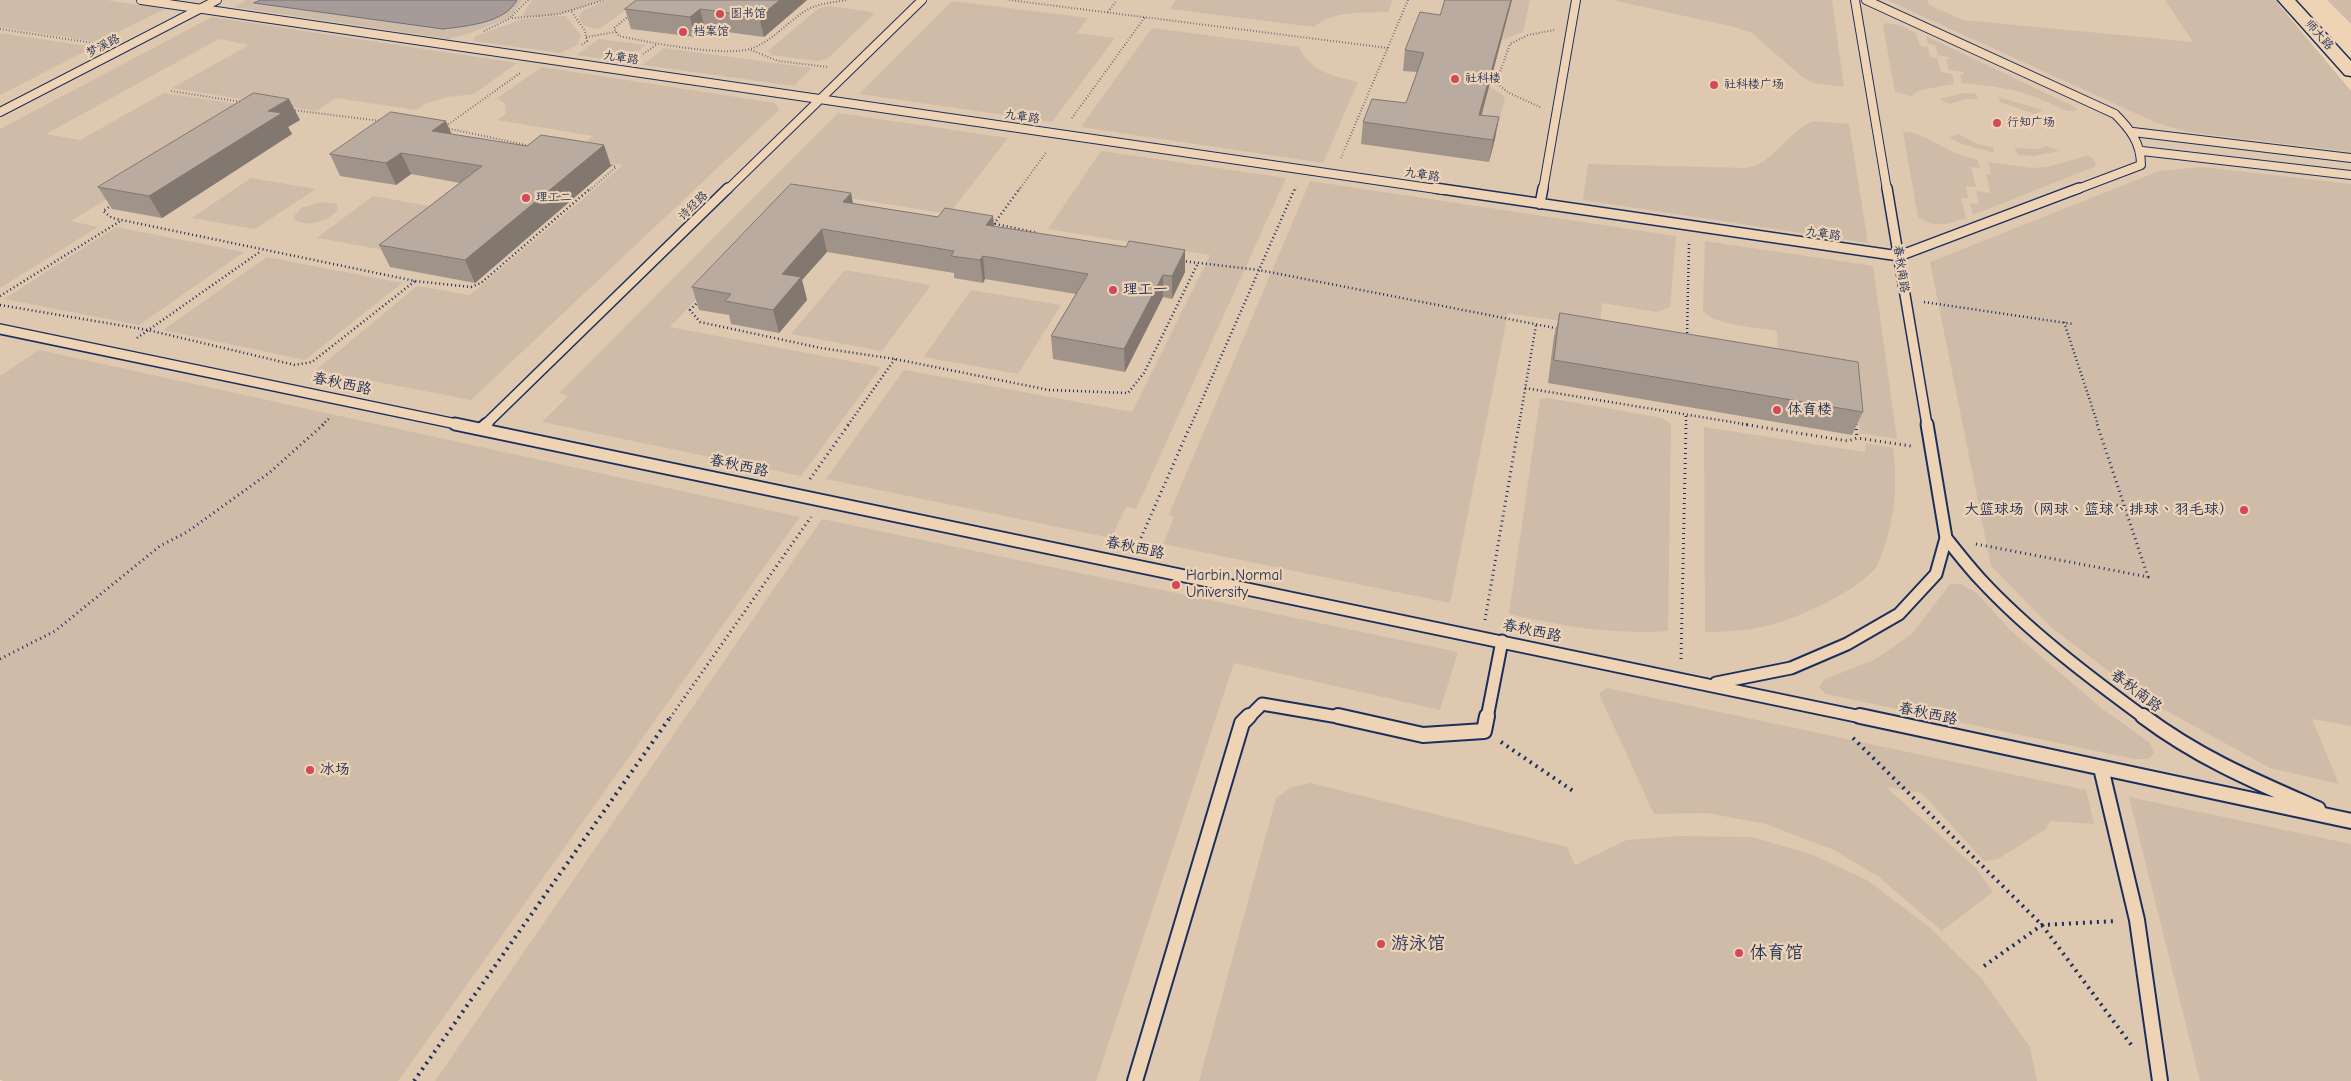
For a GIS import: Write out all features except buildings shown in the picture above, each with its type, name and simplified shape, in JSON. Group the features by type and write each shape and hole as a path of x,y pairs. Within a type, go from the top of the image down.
{"street":[{"name":"师大路","path":"2286,0 2351,71"}],"lane":[{"name":"九章路","path":"141,0 1899,256"},
{"name":"梦溪路","path":"0,112 217,0"},
{"name":"诗经路","path":"481,429 922,0"},
{"path":"1540,204 1576,0"},
{"name":"春秋南路","path":"1709,684 1791,668 1847,644 1899,614 1936,574 1946,538 1855,0"},
{"path":"1866,0 2116,114 2133,132 2142,151 2141,165 1899,256"},
{"path":"2133,132 2351,158"},
{"path":"2142,151 2351,175"},
{"name":"春秋西路","path":"0,330 1681,678 2347,820"},
{"name":"春秋南路","path":"1946,538 1981,580 2036,632 2103,687 2167,734 2228,770 2347,820"},
{"path":"1134,1081 1242,724 1262,704 1314,711 1423,735 1484,731 1502,641"},
{"path":"2101,768 2138,920 2160,1081"}],"path":[{"path":"483,31 512,18 521,11 528,0"},
{"path":"512,18 572,12 604,0"},
{"path":"751,50 772,38 813,7 847,0"},
{"path":"1009,0 1388,48"},
{"path":"1108,12 1118,0"},
{"path":"1334,174 1408,0"},
{"path":"560,61 587,41 585,30 572,12"},
{"path":"633,13 619,22 614,28 620,36 657,44 717,51 751,50 778,61 850,70"},
{"path":"994,224 1145,18"},
{"path":"1556,114 1509,93 1496,83 1510,44 1528,35 1572,27"},
{"path":"0,29 124,48"},
{"path":"586,36 616,32"},
{"path":"538,148 443,128 541,58"},
{"path":"171,91 250,104"},
{"path":"286,109 386,122"},
{"path":"120,200 103,211 112,218 262,250 415,281 471,287 481,283 616,168 603,162"},
{"path":"1130,564 1303,169"},
{"path":"0,296 123,220"},
{"path":"984,222 1041,234"},
{"path":"1687,337 1689,225"},
{"path":"115,353 262,250"},
{"path":"1181,261 1259,270 1567,330"},
{"path":"703,296 690,310 700,322 821,348 896,359 1049,390 1128,393 1144,373 1198,263"},
{"path":"0,305 148,330 295,365 312,362 415,281"},
{"path":"1906,299 2073,324"},
{"path":"1946,538 2148,577 2064,322"},
{"path":"1482,637 1536,325"},
{"path":"1678,337 1687,337 1695,340"},
{"path":"799,495 896,359"},
{"path":"1525,388 1848,441 1857,438 1931,450"},
{"path":"0,659 55,631 160,546 187,532 234,500 269,473 348,402"},
{"path":"1681,678 1686,414"},
{"path":"1855,421 1857,438"},
{"path":"414,1081 822,500"},
{"path":"2102,502 2125,507"},
{"path":"1825,709 2042,925 2125,1034 2134,1050"},
{"path":"1484,731 1576,793"},
{"path":"1984,966 2042,925 2138,920"}],"shaded area":[{"name":"Harbin Normal University","path":"0,0 2275,0 2351,91 2351,1081 3,1081 0,1079"},
{"path":"0,0 106,0 165,9 98,42 0,27"},
{"path":"247,0 261,0 255,3 470,26 500,16 517,0 523,0 509,18 448,39 234,7"},
{"path":"261,0 517,0 504,14 495,18 474,25 443,29 254,3"},
{"path":"532,0 601,0 573,11 551,16 530,17 522,15"},
{"path":"607,0 640,0 599,29 582,23 579,16 584,10"},
{"path":"1176,0 1393,0 1388,12 1340,15 1314,27 1170,9"},
{"path":"1512,0 1530,0 1523,32 1502,40"},
{"path":"1612,0 1832,0 1844,87 1813,83 1801,76 1752,33 1734,27"},
{"path":"1887,0 1927,0 1929,5 1963,20 2193,42 2165,0 2275,0 2351,91 2351,152 2188,132 2157,123"},
{"path":"2327,0 2351,0 2351,24"},
{"path":"952,1 1088,18 1077,33 1115,38 1052,122 859,94"},
{"path":"830,6 874,14 827,59 818,61 771,55 768,51 819,8"},
{"path":"566,16 581,36 577,45 561,53 474,41 474,37 523,19"},
{"path":"212,17 517,63 474,94 448,97 425,104 416,110 336,98 316,111 172,88 249,45 219,39 46,134 80,140 164,93 258,107 71,221 98,227 0,288 0,129"},
{"path":"1886,23 1899,25 1916,33 1920,46 1928,47 1930,57 1937,58 1941,72 1952,74 1954,84 1920,90 1911,96 1895,92 1883,26"},
{"path":"1152,28 1299,47 1309,62 1324,72 1358,82 1323,163 1081,127"},
{"path":"0,33 87,46 88,50 0,95"},
{"path":"1926,36 2078,110 2065,110 2015,91 1962,83 1960,75 1964,75 1963,72 1949,70 1946,59 1950,59 1938,55 1935,45 1928,44"},
{"path":"599,39 646,45 625,62 577,55"},
{"path":"664,48 812,68 794,86 643,65"},
{"path":"542,67 775,103 779,110 471,400 316,370 417,286 470,295 623,165 593,160 574,152 593,136 497,120 506,114 505,104 497,98"},
{"path":"1489,86 1505,97 1495,139 1476,136"},
{"path":"1964,93 1976,94 1978,99 1965,99 1950,104 1939,99"},
{"path":"1998,97 2043,110 2035,114 2000,102"},
{"path":"838,113 1008,138 949,214 799,190 670,327 881,367 801,476 542,422 568,396 559,393"},
{"path":"1813,121 1849,124 1868,243 1583,200 1588,164 1747,168 1765,160 1796,132"},
{"path":"1903,132 1922,136 1951,151 1978,160 1980,168 1971,167 1976,187 1966,186 1968,198 1961,198 1966,218 1936,224 1924,221 1918,217"},
{"path":"1958,134 1978,144 1993,147 1995,153 1962,144 1949,138"},
{"path":"2047,146 2059,151 2034,156 2018,155 2014,148 2037,149"},
{"path":"1101,151 1286,178 1136,509 1126,507 1111,538 826,479 904,370 1132,412 1210,255 1048,229"},
{"path":"2086,156 2093,158 2096,164 2094,167 1973,215 1970,203 1979,204 1976,191 1990,193 1986,174 1991,174 1988,162 2032,168 2047,167"},
{"path":"2202,167 2351,184 2351,726 2312,719 2339,784 2270,768 2147,700 2052,628 1991,566 1930,262 2159,171"},
{"path":"251,178 316,189 255,229 192,218"},
{"path":"1310,181 1676,236 1670,307 1657,312 1602,303 1600,325 1593,326 1508,313 1450,603 1163,544 1174,517 1169,514"},
{"path":"373,196 440,208 384,250 317,238"},
{"path":"321,202 337,204 338,210 329,217 317,222 305,223 294,219 294,216 301,208"},
{"path":"116,227 244,252 139,325 4,299"},
{"path":"1705,241 1873,266 1897,439 1860,433 1852,370 1778,358 1777,331 1725,322 1707,315 1703,310"},
{"path":"267,257 402,283 305,360 163,330"},
{"path":"845,270 931,285 882,351 791,334"},
{"path":"971,290 1061,305 1018,374 924,357"},
{"name":"冰场","path":"39,350 800,517 398,1081 3,1081 0,1079 0,376"},
{"path":"1548,398 1662,418 1671,424 1668,631 1607,631 1509,614 1540,399"},
{"path":"1704,427 1865,452 1866,443 1893,448 1895,488 1893,514 1879,562 1875,568 1864,579 1838,597 1790,619 1762,627 1705,632"},
{"path":"822,519 1458,652 1440,710 1234,663 1096,1081 435,1081"},
{"path":"1950,584 1961,584 1977,593 2010,630 2101,708 2150,743 2154,753 2149,759 2134,759 1826,694 1819,687 1825,679 1874,660 1912,634"},
{"path":"1607,688 2086,790 2094,824 2050,821 2046,829 1998,859 1984,861 1922,793 1886,787 1975,867 1993,892 1942,931 1879,877 1834,850 1766,824 1707,813 1654,814 1599,694"},
{"path":"1311,783 1567,847 1575,865 1627,840 1679,836 1752,837 1811,854 1867,880 1929,927 1982,979 2030,1047 2037,1081 1199,1081 1276,798 1292,787"},
{"path":"2129,797 2351,844 2351,1081 2200,1081"}],"place":[{"name":"图书馆","path":"720,14"},
{"name":"档案馆","path":"683,32"},
{"name":"社科楼","path":"1455,79"},
{"name":"社科楼广场","path":"1714,85"},
{"name":"行知广场","path":"1997,123"},
{"name":"理工二","path":"526,198"},
{"name":"理工一","path":"1113,290"},
{"name":"体育楼","path":"1777,410"},
{"name":"大篮球场（网球、篮球、排球、羽毛球）","path":"2244,510"},
{"name":"Harbin Normal University","path":"1176,585"},
{"name":"冰场","path":"310,770"},
{"name":"游泳馆","path":"1381,944"},
{"name":"体育馆","path":"1739,953"}]}
